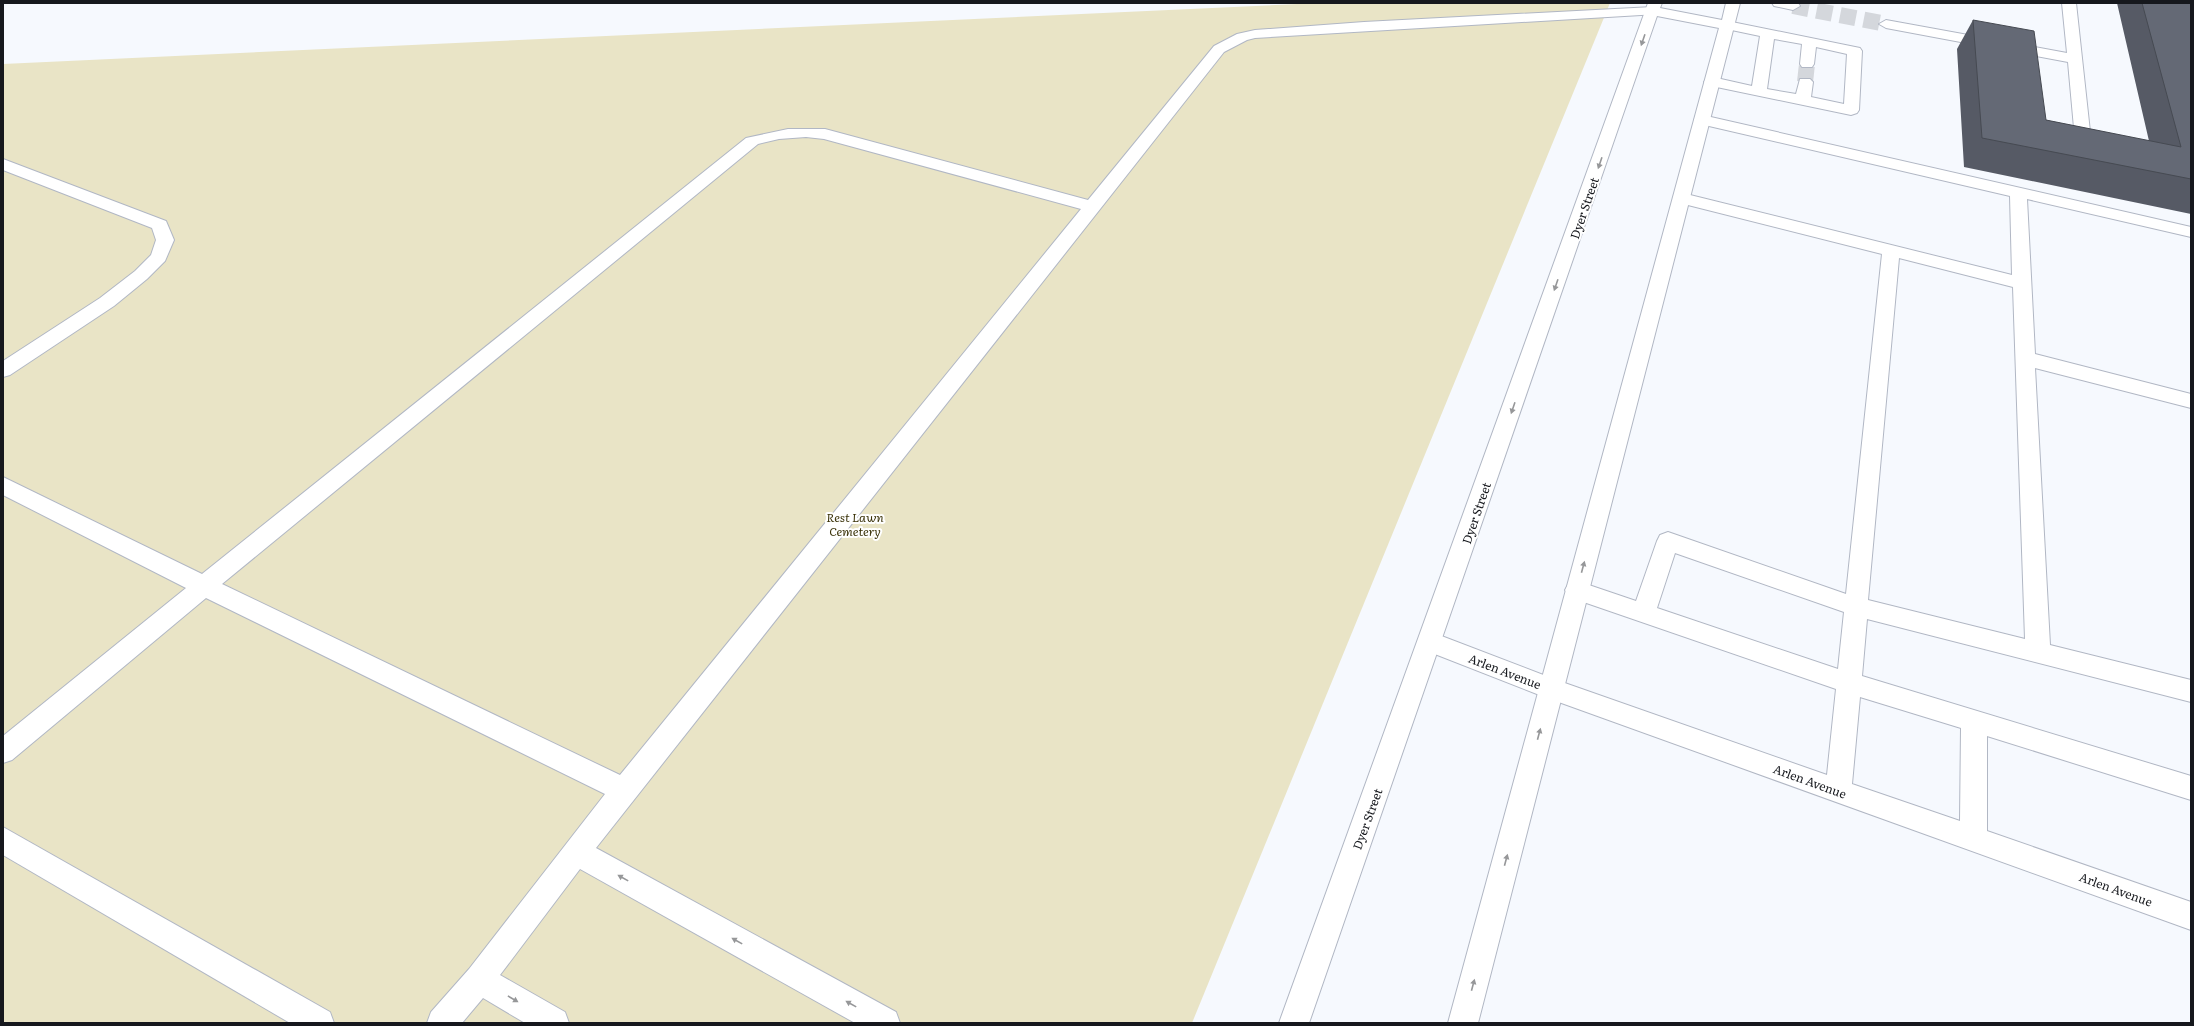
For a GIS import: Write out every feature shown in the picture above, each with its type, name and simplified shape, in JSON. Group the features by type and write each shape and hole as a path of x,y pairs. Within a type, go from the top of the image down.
{"main road":[{"path":"1463,1023 1576,590 1733,3"},
{"path":"1779,3 1793,6"},
{"path":"2069,3 2084,150"},
{"path":"442,1023 480,979 624,790 1219,49 1242,37 1255,34 1654,7 1727,25 1855,51 1851,110 1712,82"},
{"name":"Dyer Street","path":"1294,1023 1654,7"},
{"path":"1886,24 2075,59"},
{"path":"1759,92 1768,33"},
{"path":"1807,64 1810,42"},
{"path":"1803,101 1805,82"},
{"path":"1702,120 2018,194 2191,232"},
{"path":"3,752 204,586 752,141 772,135 793,132 825,134 1093,207"},
{"path":"3,164 160,225 165,240 159,257 136,280 107,302 3,370"},
{"path":"2018,194 2038,652"},
{"path":"1682,198 2021,283"},
{"path":"1838,790 1891,251"},
{"path":"2024,358 2191,401"},
{"path":"3,485 204,586 624,790"},
{"path":"1644,613 1668,541 1857,607 2191,691"},
{"path":"1576,590 1849,683 2191,788"},
{"name":"Arlen Avenue","path":"1430,642 1551,689 2191,916"},
{"path":"1973,838 1974,721"},
{"path":"3,840 320,1023"},
{"path":"576,852 885,1023"},
{"path":"480,979 554,1023"}],"green space":[{"name":"Rest Lawn Cemetery","path":"1319,3 1610,3 1192,1023 3,1023 3,64"}],"building":[{"path":"2142,3 2191,3 2191,179 1982,138 1973,20 2034,31 2046,120 2181,147"}],"tunnel":[{"path":"1793,6 1886,24"},
{"path":"1805,82 1807,64"}]}
